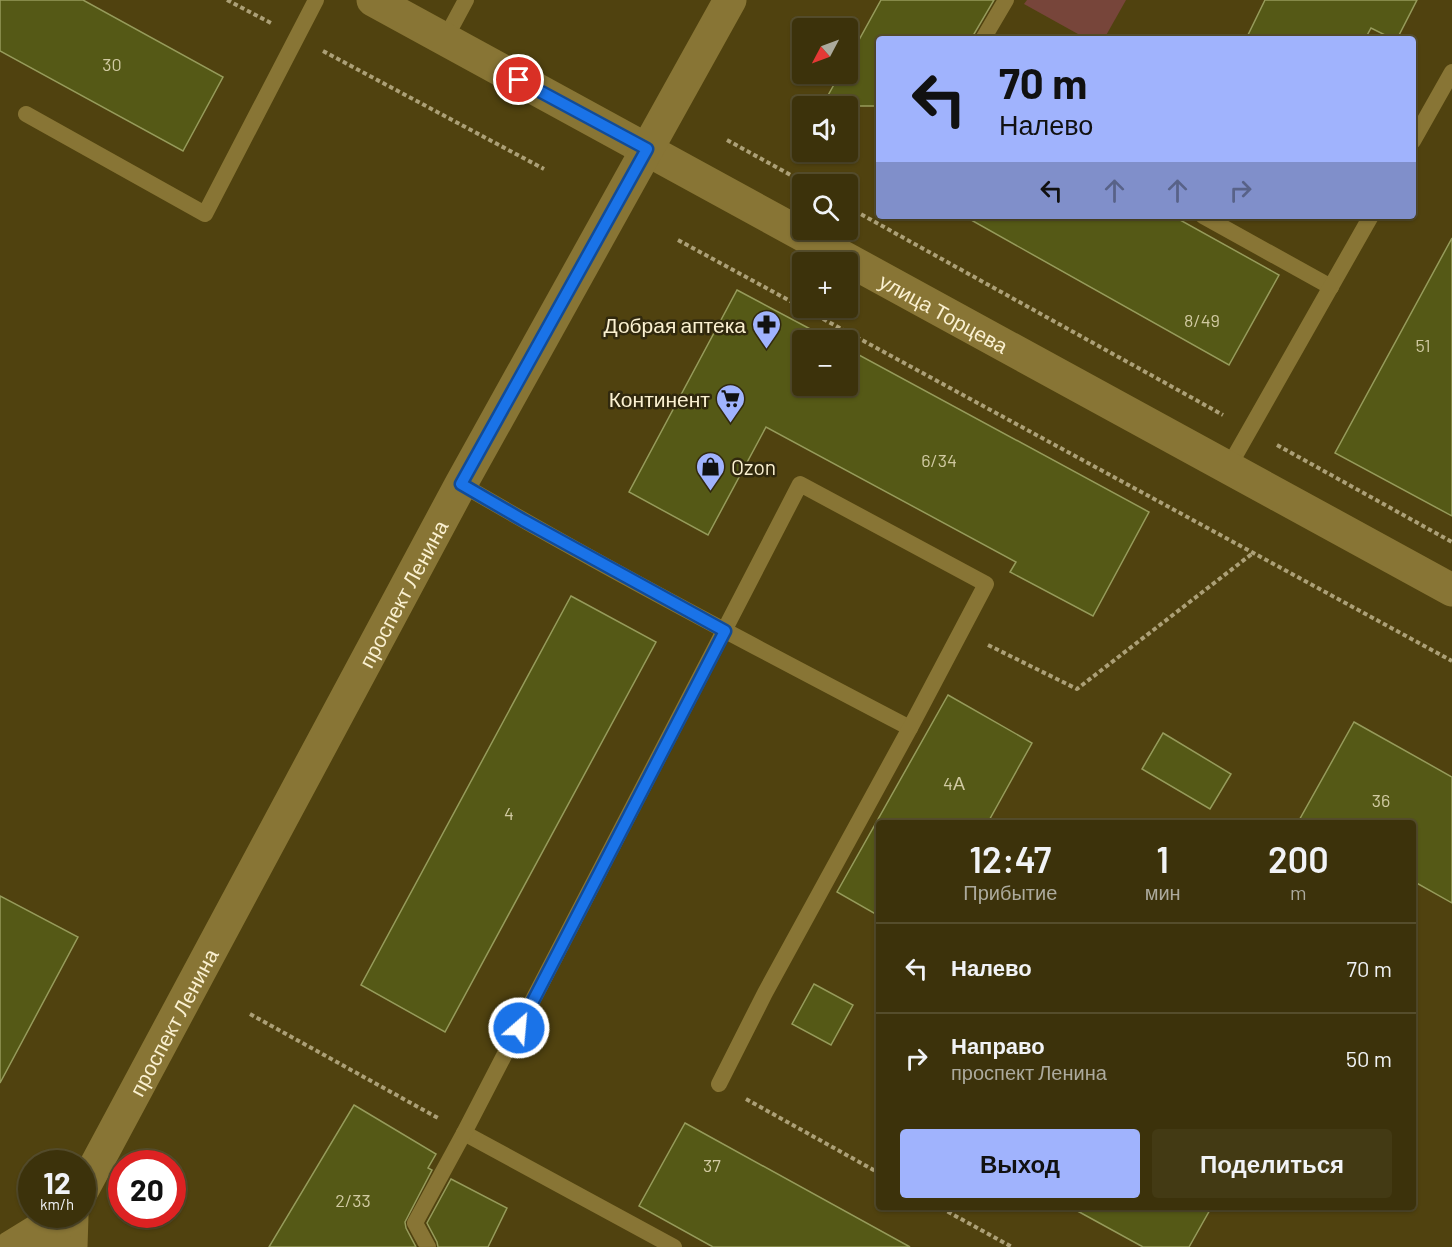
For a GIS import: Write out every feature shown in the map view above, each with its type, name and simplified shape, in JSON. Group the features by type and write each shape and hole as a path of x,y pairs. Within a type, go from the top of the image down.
{"main road":[{"name":"улица Торцева","path":"373,0 1452,590"},
{"name":"проспект Ленина","path":"96,1165 461,484 730,0"},
{"path":"11,1247 45,1228"},
{"path":"39,1247 56,1228"},
{"path":"64,1247 66,1228"},
{"path":"69,1228 71,1247"}],"lane":[{"path":"26,114 205,214 316,0"},
{"path":"445,39 466,0"},
{"path":"985,36 1006,0"},
{"path":"1416,136 1452,72"},
{"path":"1208,219 1331,287"},
{"path":"1228,468 1369,219"},
{"path":"461,484 725,631 910,728"},
{"path":"428,1247 415,1223 464,1133 800,484 986,584 765,993 719,1084"},
{"path":"464,1133 674,1247"}],"path":[{"path":"227,0 544,169"},
{"path":"727,140 792,176"},
{"path":"858,213 1452,542"},
{"path":"678,240 1452,661"},
{"path":"960,632 1077,689 1253,553"},
{"path":"250,1014 464,1133"},
{"path":"719,1084 876,1171"},
{"path":"945,1210 1012,1247"}],"shaded area":[{"path":"1027,0 1126,0 1106,36 1082,36 1024,4"}],"building":[{"path":"0,0 83,0 223,77 183,151 0,51"},
{"path":"881,0 994,0 974,36 876,36 876,106 858,106 858,96 828,96 834,84 858,84 858,42"},
{"path":"1265,0 1417,0 1399,36 1387,36 1371,28 1367,36 1247,36"},
{"path":"969,219 1178,219 1279,275 1229,365"},
{"path":"1452,238 1452,516 1335,453"},
{"path":"737,290 812,330 792,330 792,396 858,396 858,354 1149,512 1093,616 1010,572 1016,562 766,427 708,535 629,492"},
{"path":"571,596 656,642 445,1032 361,985"},
{"path":"948,695 1032,743 989,820 878,820"},
{"path":"1354,722 1452,777 1452,903 1416,883 1416,820 1299,820"},
{"path":"1163,733 1231,774 1210,809 1142,769"},
{"path":"876,823 876,914 837,892"},
{"path":"0,896 78,937 0,1083"},
{"path":"814,984 853,1005 831,1045 792,1024"},
{"path":"354,1105 436,1154 428,1168 432,1170 405,1222 416,1247 269,1247"},
{"path":"685,1123 910,1247 713,1247 639,1206"},
{"path":"451,1179 507,1208 488,1247 438,1247 427,1223"},
{"path":"1076,1210 1210,1210 1189,1247 1143,1247"}],"place":[{"name":"Добрая аптека","path":"767,350"},
{"name":"Континент","path":"731,424"},
{"name":"Ozon","path":"710,492"}],"route":[{"path":"519,80 647,149 461,484 725,631 519,1028"}]}
